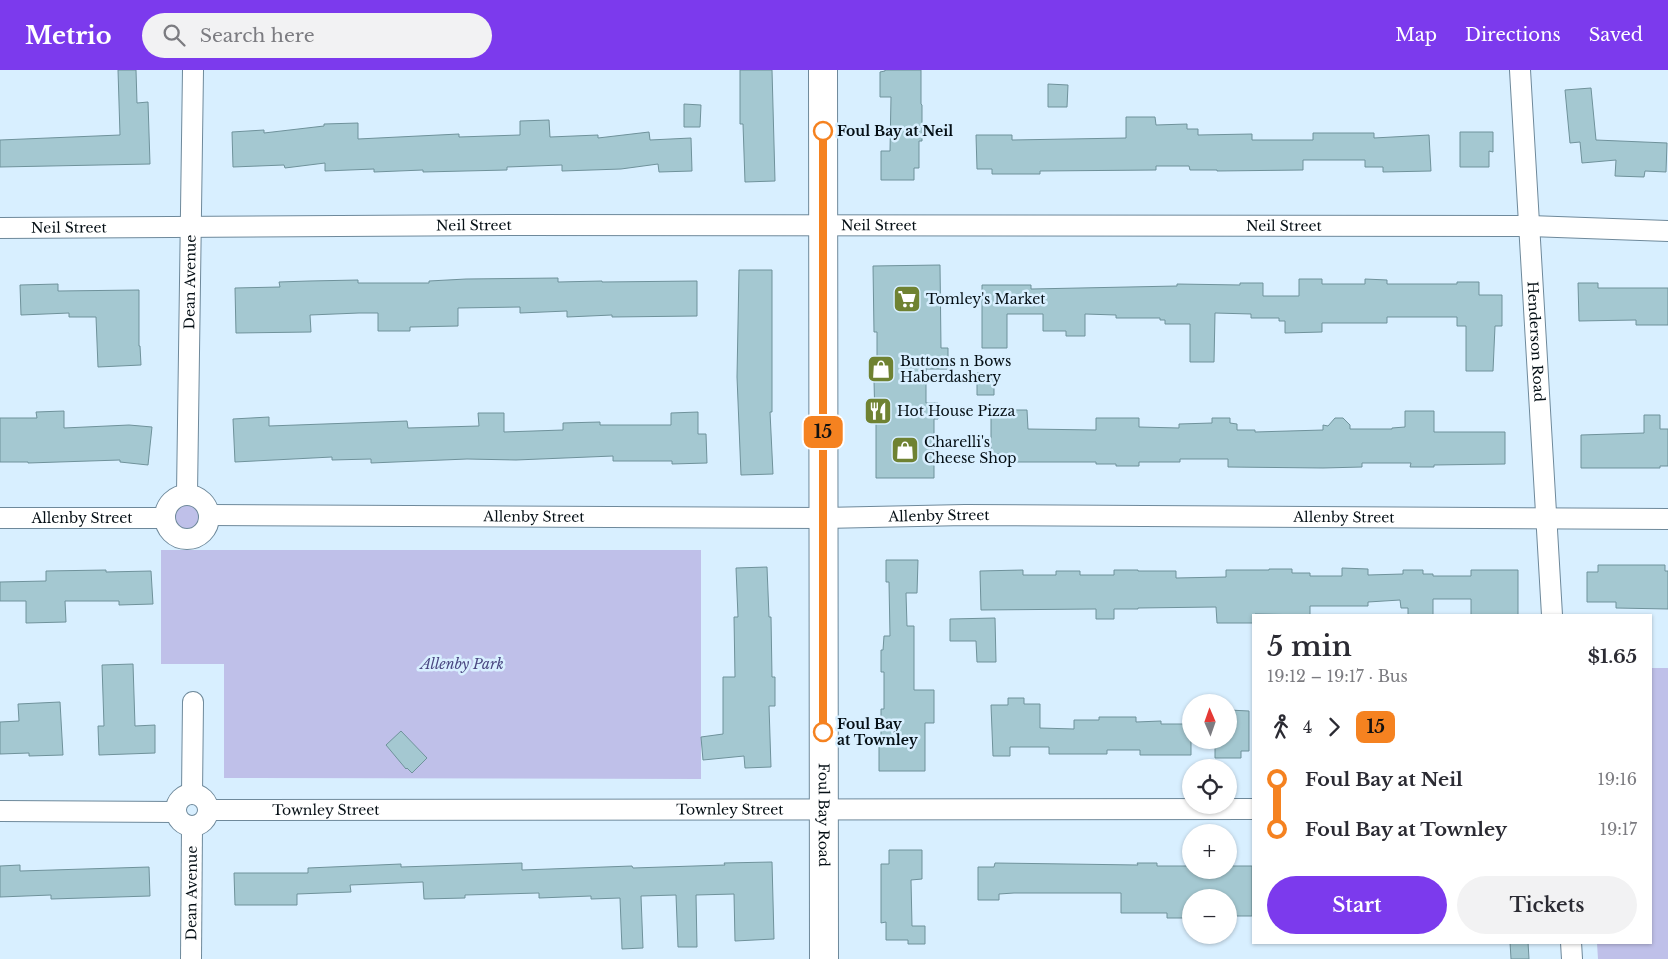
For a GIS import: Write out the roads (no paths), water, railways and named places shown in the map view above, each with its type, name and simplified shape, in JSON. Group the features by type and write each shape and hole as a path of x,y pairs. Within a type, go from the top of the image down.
{"main road":[{"name":"Foul Bay Road","path":"823,70 824,959"}],"street":[{"name":"Dean Avenue","path":"187,494 193,70"},
{"name":"Henderson Road","path":"1520,70 1552,614"},
{"name":"Neil Street","path":"0,228 520,225 1530,226 1668,232"},
{"path":"187,494 198,497 206,504 210,515 208,528 199,536 187,540 176,537 168,528 164,518 167,506 176,498 187,494"},
{"name":"Allenby Street","path":"210,515 823,518 965,515 1668,519"},
{"name":"Allenby Street","path":"0,518 164,518"},
{"path":"192,794 193,702"},
{"path":"192,794 200,796 206,802 208,810 203,822 192,826 186,826 181,822 176,812 180,800 192,794"},
{"name":"Townley Street","path":"208,810 1252,809"},
{"path":"0,811 176,812"},
{"name":"Dean Avenue","path":"191,959 192,826"},
{"path":"1571,944 1572,959"}],"place":[{"name":"Foul Bay at Neil","path":"823,131"},
{"name":"Tomley's Market","path":"907,299"},
{"name":"Buttons n Bows Haberdashery","path":"881,369"},
{"name":"Hot House Pizza","path":"878,411"},
{"name":"Charelli's Cheese Shop","path":"905,450"},
{"name":"Foul Bay at Townley","path":"823,732"}],"park label":[{"name":"Allenby Park","path":"462,664"}]}
